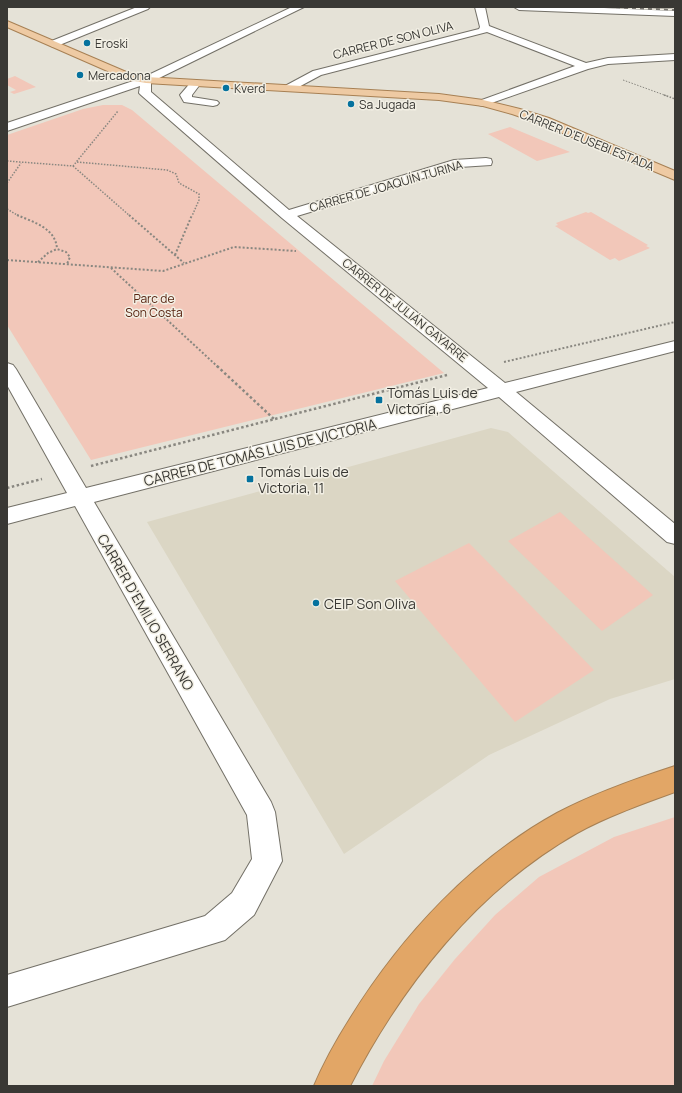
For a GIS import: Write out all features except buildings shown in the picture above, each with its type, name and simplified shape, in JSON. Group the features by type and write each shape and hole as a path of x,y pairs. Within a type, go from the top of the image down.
{"highway":[{"path":"331,1086 348,1051 400,973 453,911 508,862 566,824 625,796 675,779"}],"main road":[{"name":"CARRER D'EUSEBI ESTADA","path":"9,26 128,77 146,80 439,97 483,103 516,111 545,121 675,176"}],"street":[{"path":"53,44 145,7"},
{"path":"7,127 146,80 299,7"},
{"path":"480,7 485,28 585,66"},
{"path":"519,7 675,13"},
{"path":"666,7 675,7"},
{"name":"CARRER DE SON OLIVA","path":"289,88 316,72 482,31 485,28"},
{"path":"483,103 585,66 608,61 675,57"},
{"path":"639,58 675,66"},
{"name":"CARRER DE JULIÁN GAYARRE","path":"146,80 145,93 288,215 476,368 675,536"},
{"path":"196,83 186,95 188,100 213,103"},
{"name":"CARRER DE JOAQUÍN TURINA","path":"288,215 459,163 486,162"},
{"name":"CARRER DE TOMÁS LUIS DE VICTORIA","path":"7,516 675,346"},
{"name":"CARRER D'EMILIO SERRANO","path":"7,369 262,812 267,861 243,904 214,929 7,991"}],"path":[{"path":"585,66 675,99"},
{"path":"73,166 118,111"},
{"path":"7,162 73,166 185,264"},
{"path":"7,183 21,162"},
{"path":"77,162 167,170 176,174 179,183 196,191 199,194 199,200 175,255"},
{"path":"7,209 12,213 48,229 58,244 57,249"},
{"path":"7,260 163,271 234,247 336,254"},
{"path":"38,262 48,253 57,249 66,252 70,257 67,264"},
{"path":"110,267 274,419"},
{"path":"7,488 476,368 675,322"}],"shaded area":[{"path":"491,428 508,432 675,577 675,679 610,699 489,755 344,854 147,522"}],"green space":[{"path":"15,76 36,87 14,94 10,92 16,90 7,85 7,79"},
{"name":"Parc de Son Costa","path":"103,105 122,105 132,110 444,373 91,460 7,325 7,135 83,109"},
{"path":"510,127 570,152 537,161 488,134"},
{"path":"586,212 591,212 648,245 646,246 650,248 619,261 615,258 610,260 555,226 558,225 556,223"},
{"path":"560,512 653,595 602,631 508,541"},
{"path":"469,543 594,670 515,722 395,581"},
{"path":"675,817 675,1086 372,1086 384,1061 419,1004 455,959 495,915 539,877 614,837"}],"railway":[{"path":"604,7 675,10"}],"place":[{"name":"Eroski","path":"87,43"},
{"name":"Mercadona","path":"80,75"},
{"name":"Kverd","path":"226,88"},
{"name":"Sa Jugada","path":"351,104"},
{"name":"Tomás Luis de Victoria, 6","path":"379,400"},
{"name":"Tomás Luis de Victoria, 11","path":"250,479"},
{"name":"CEIP Son Oliva","path":"316,603"}]}
